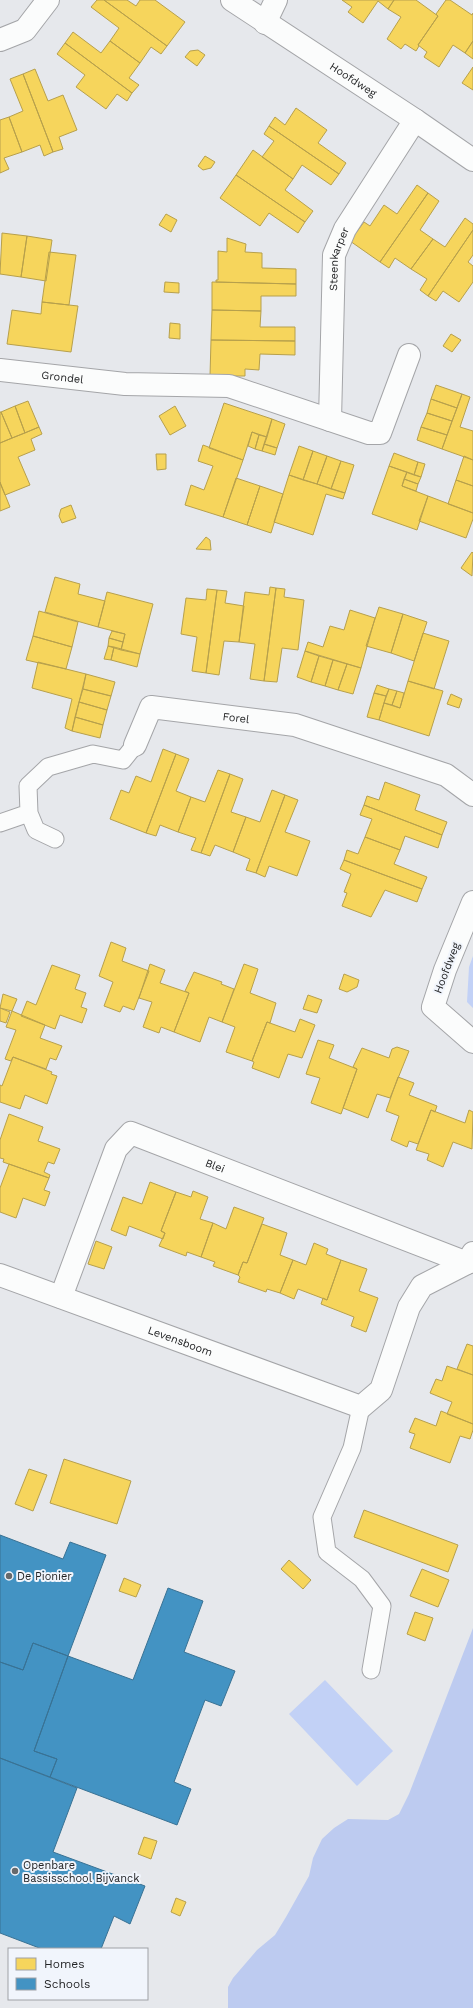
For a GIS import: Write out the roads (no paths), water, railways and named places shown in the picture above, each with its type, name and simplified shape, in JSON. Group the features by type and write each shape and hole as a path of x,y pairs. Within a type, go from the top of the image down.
{"street":[{"path":"0,40 25,30 48,0"},
{"name":"Hoofdweg","path":"232,0 415,120 473,160"},
{"path":"265,23 276,0"},
{"name":"Steenkarper","path":"330,420 334,255 345,229 415,120"},
{"path":"330,420 369,433 380,433 409,355"},
{"name":"Grondel","path":"0,370 125,384 229,386 330,420"},
{"name":"Forel","path":"135,745 151,707 295,725 446,775 473,795"},
{"name":"Hoofdweg","path":"473,902 445,970 433,1007 473,1042"},
{"name":"Blei","path":"61,1297 116,1149 131,1132 470,1258"},
{"path":"361,1408 381,1390 409,1307 422,1286 470,1258"},
{"name":"Levensboom","path":"0,1275 361,1408"}],"lane":[{"name":"Forel","path":"29,813 28,786 48,767 92,754 123,760 135,745"},
{"path":"0,823 29,813 36,830 55,839"},
{"path":"361,1408 352,1448 322,1517 327,1552 362,1579 382,1606 371,1670"}],"place":[{"name":"De Pionier","path":"9,1576"},
{"name":"Openbare Bassisschool Bijvanck","path":"15,1871"}]}
